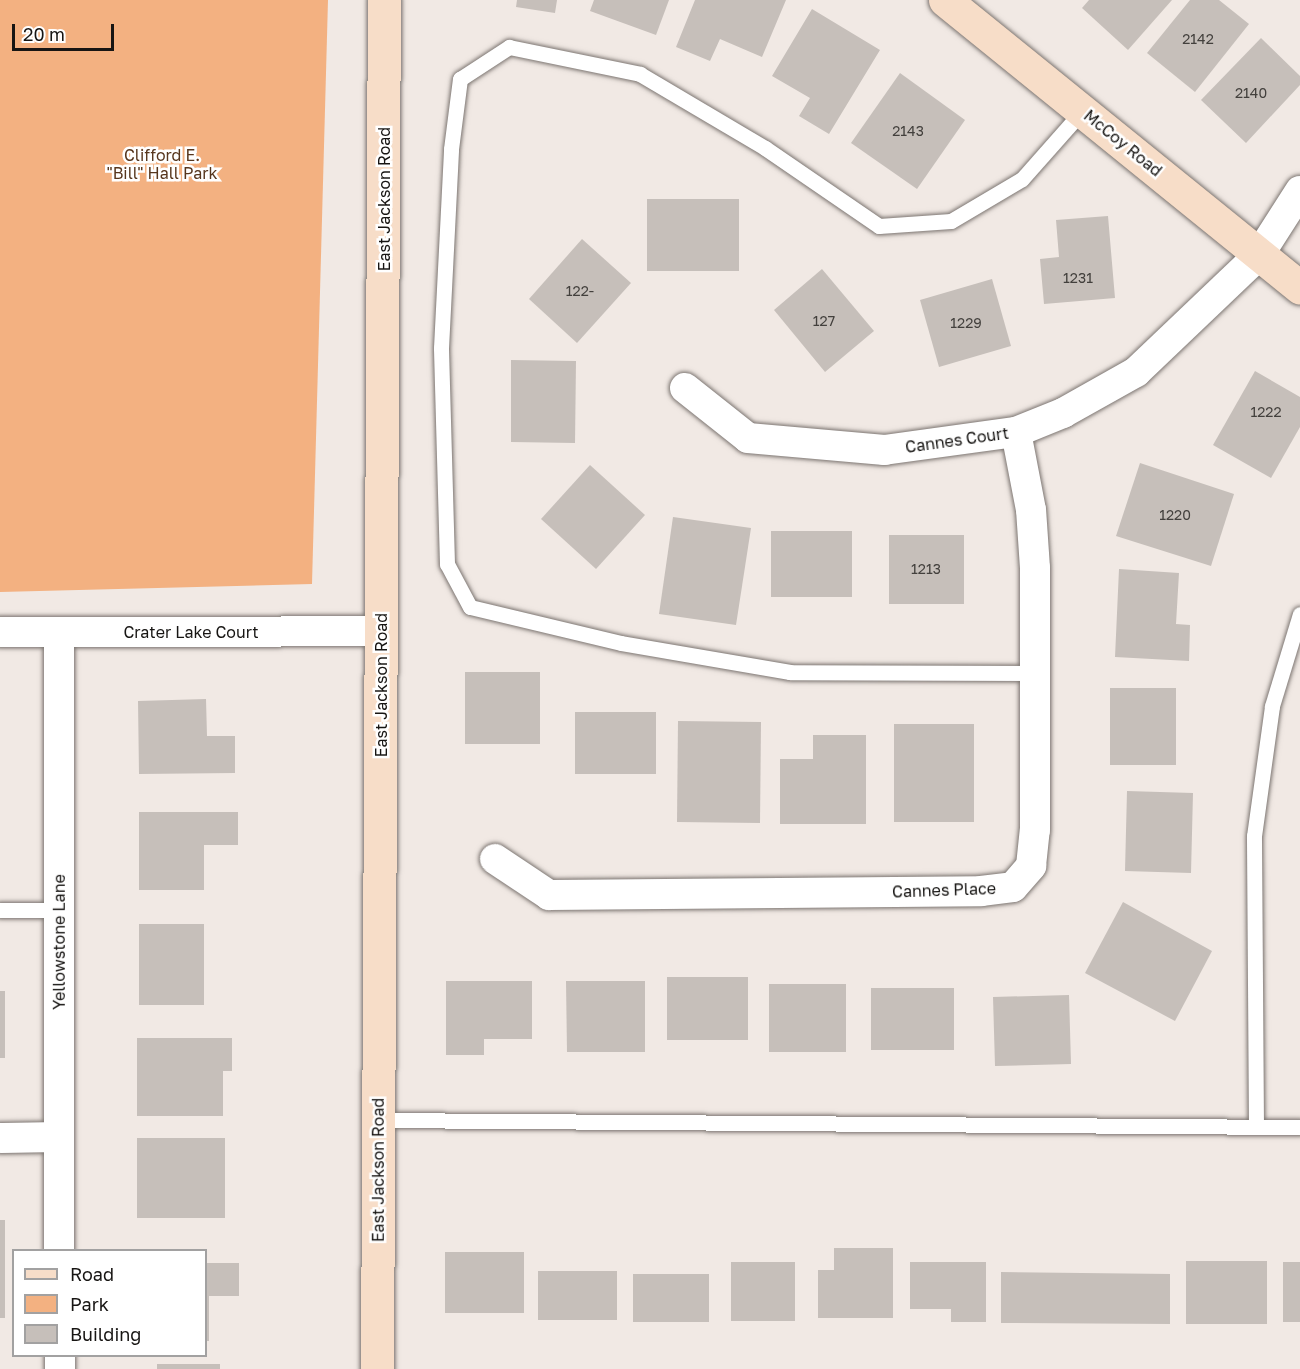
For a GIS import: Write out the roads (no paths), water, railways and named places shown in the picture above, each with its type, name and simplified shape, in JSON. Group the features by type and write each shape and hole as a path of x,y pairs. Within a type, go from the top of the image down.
{"street":[{"name":"East Jackson Road","path":"377,1369 384,0"},
{"name":"McCoy Road","path":"945,0 1300,287"},
{"name":"Cannes Court","path":"685,388 748,438 884,450 1016,432 1063,413 1136,372 1259,255 1300,191"},
{"name":"Cannes Place","path":"495,859 549,895 981,891 1013,887 1031,866 1035,673 1031,510 1016,432"},
{"name":"Crater Lake Court","path":"0,632 382,631"},
{"name":"Yellowstone Lane","path":"59,633 59,1249"},
{"path":"0,1138 58,1137"}],"lane":[{"path":"1035,673 790,672 621,643 470,607 447,564 441,348 451,149 460,79 509,47 640,74 765,148 879,226 951,221 1022,178 1083,110"},
{"path":"1256,1127 1254,836 1272,706 1300,614"},
{"path":"0,910 59,910"},
{"path":"379,1120 1300,1127"}],"park label":[{"name":"Clifford E. \"Bill\" Hall Park","path":"162,164"}]}
